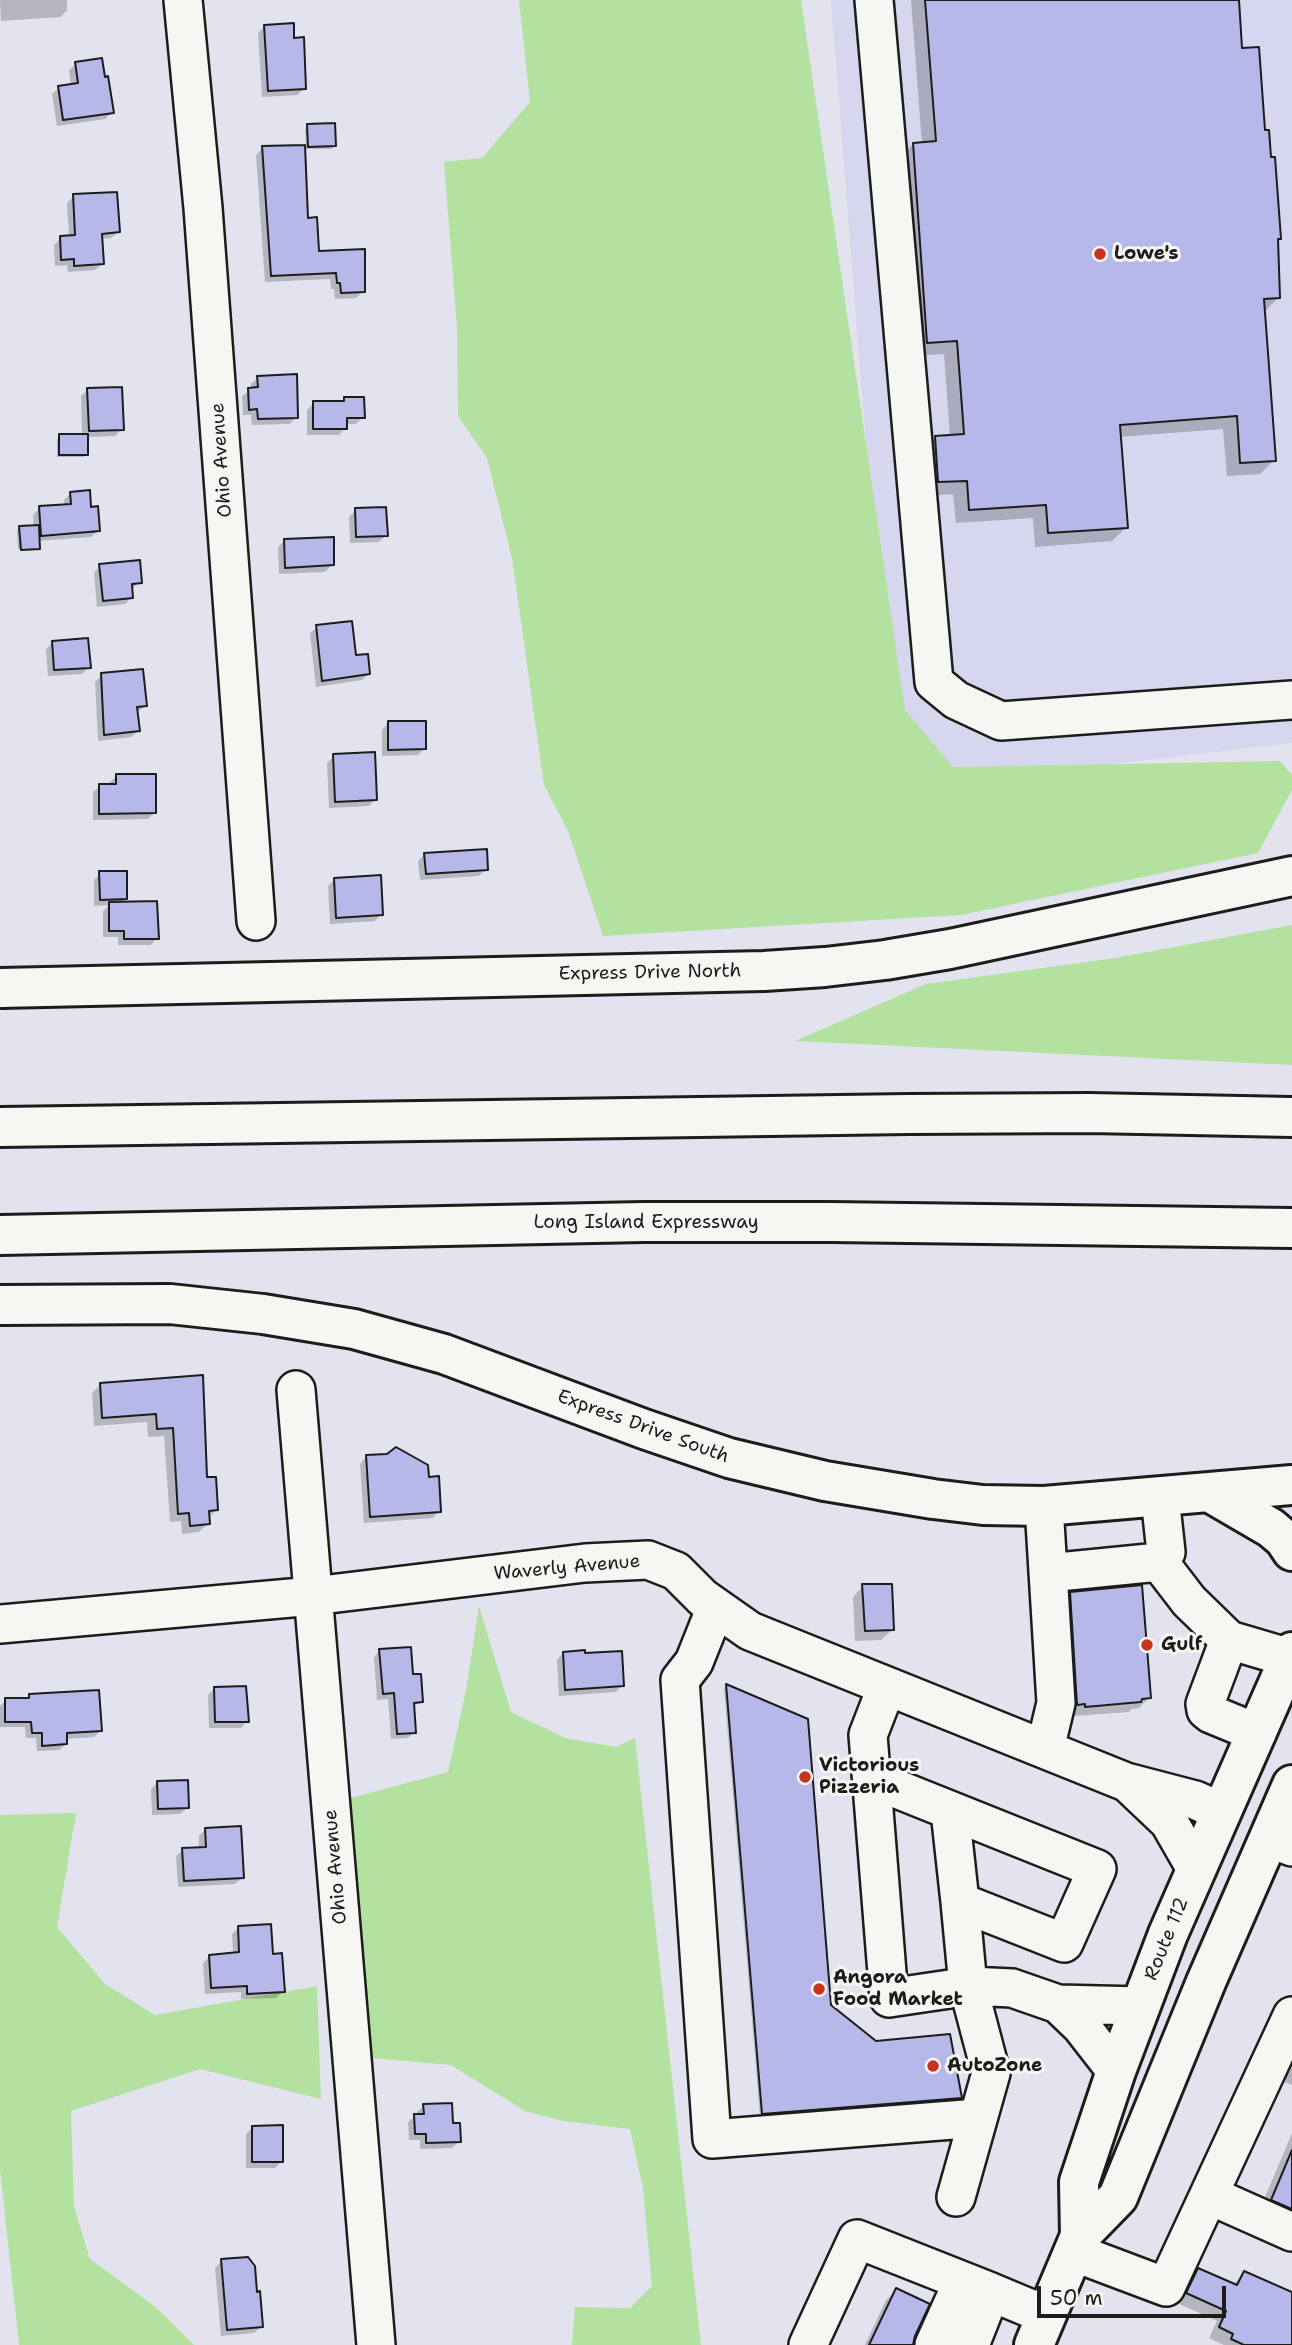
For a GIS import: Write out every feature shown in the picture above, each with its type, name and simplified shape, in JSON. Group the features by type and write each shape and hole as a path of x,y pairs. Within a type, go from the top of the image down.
{"main road":[{"name":"Express Drive North","path":"1,988 764,971 825,967 950,949 1292,876"},
{"path":"0,1127 923,1114 1292,1116"},
{"name":"Long Island Expressway","path":"0,1235 644,1222 1292,1228"},
{"name":"Express Drive South","path":"0,1305 170,1304 309,1321 377,1335 444,1354 729,1458 877,1491 933,1499 982,1505 1044,1506 1292,1485"},
{"path":"1211,1493 1271,1528 1284,1539 1292,1551"},
{"name":"Route 112","path":"1076,2244 1079,2182 1116,2071 1168,1934 1291,1655"},
{"name":"Route 112","path":"1040,2330 1076,2244 1118,2197 1206,1982 1280,1842 1292,1785"},
{"path":"1206,1982 1233,1857 1232,1836 1222,1812"}],"street":[{"name":"Ohio Avenue","path":"183,0 203,208 256,920"},
{"path":"874,0 934,682 956,700 1001,722 1292,700"},
{"name":"Ohio Avenue","path":"296,1390 376,2345"},
{"path":"1048,1573 1159,1562 1166,1552 1160,1497"},
{"path":"1044,1506 1056,1703 1045,1749"},
{"name":"Waverly Avenue","path":"0,1624 313,1595 585,1563 648,1560 676,1571 703,1598 750,1631 1126,1782 1195,1800 1222,1812"},
{"path":"1159,1562 1189,1601 1229,1640 1291,1655"},
{"path":"716,1607 694,1662 680,1680 712,2139 978,2118"},
{"path":"1229,1640 1205,1704 1206,1710 1257,1733"},
{"path":"887,1686 869,1735 889,1998 968,1986 1012,1988 1058,2004 1141,2006"},
{"path":"872,1779 1097,1869 1065,1942 960,1902"},
{"name":"Waverly Avenue","path":"1126,1782 1169,1822 1196,1869"},
{"path":"950,1811 968,1986 990,2073 956,2197"},
{"path":"1058,2004 1080,2026 1116,2071"},
{"path":"1076,2244 1166,2287 1292,2016"},
{"path":"1209,2195 1292,2232"},
{"path":"808,2345 857,2239 977,2287 1040,2330"},
{"path":"977,2287 977,2343"},
{"path":"934,2345 977,2287"}],"shaded area":[{"path":"831,0 1292,0 1292,743 952,783 887,711"}],"green space":[{"path":"519,0 801,0 905,710 953,767 1280,761 1292,775 1292,790 1258,853 961,915 603,936 568,831 544,785 512,558 487,458 458,416 457,328 444,162 482,158 530,102"},
{"path":"1292,925 1292,1065 795,1041 926,984 1115,958"},
{"path":"479,1606 511,1712 565,1738 616,1747 635,1738 701,2345 572,2345 575,2307 630,2308 652,2286 643,2188 630,2129 563,2121 525,2111 451,2065 372,2058 347,1799 448,1772 466,1690"},
{"path":"76,1813 57,1927 105,1984 155,2015 317,1986 321,2099 200,2069 71,2111 74,2207 90,2259 157,2308 194,2345 19,2345 0,2169 0,1815"}],"building":[{"name":"Lowe's","path":"925,0 1239,0 1242,48 1259,47 1265,130 1269,130 1271,157 1275,157 1281,239 1278,239 1280,298 1264,299 1276,461 1240,463 1237,416 1120,425 1128,528 1048,533 1046,505 969,510 967,481 938,482 935,436 964,434 957,341 927,343 913,143 936,141"},
{"path":"294,23 294,38 304,37 306,89 268,91 264,25"},
{"path":"102,58 114,113 63,120 58,86 78,83 75,62"},
{"path":"335,123 336,146 308,147 307,124"},
{"path":"305,145 308,218 317,217 319,251 365,249 365,292 341,293 336,273 271,276 262,146"},
{"path":"117,192 120,232 102,234 104,264 74,266 74,259 61,260 60,236 75,235 73,194"},
{"path":"297,374 298,418 258,419 257,409 249,410 248,388 258,387 257,376"},
{"path":"122,387 124,430 89,431 87,388"},
{"path":"344,397 364,397 365,418 347,418 347,429 313,429 313,401 344,401"},
{"path":"59,434 88,434 88,455 59,455"},
{"path":"90,490 91,507 98,506 100,531 41,536 39,506 71,504 70,492"},
{"path":"386,507 388,536 356,537 355,508"},
{"path":"39,525 40,549 21,550 19,526"},
{"path":"334,537 334,565 285,568 284,539"},
{"path":"140,560 142,583 132,584 133,598 103,601 99,564"},
{"path":"352,621 356,655 368,654 370,674 322,681 316,625"},
{"path":"88,638 91,668 54,670 52,641"},
{"path":"143,669 147,706 137,707 140,731 104,735 101,673"},
{"path":"388,721 426,721 426,749 388,750"},
{"path":"375,752 377,800 335,802 333,754"},
{"path":"116,774 156,774 156,813 99,814 99,784 116,784"},
{"path":"487,849 488,870 426,874 424,853"},
{"path":"99,871 127,871 127,899 100,900"},
{"path":"381,875 383,915 336,918 334,878"},
{"path":"157,901 159,939 124,939 124,931 109,931 109,902"},
{"path":"203,1375 207,1477 216,1477 218,1510 209,1511 210,1524 190,1526 189,1513 178,1514 173,1428 157,1429 156,1414 102,1418 100,1383"},
{"path":"396,1447 428,1465 429,1477 439,1476 441,1512 370,1517 366,1455 387,1454"},
{"path":"862,1584 892,1584 894,1630 865,1631"},
{"path":"1142,1585 1151,1698 1142,1699 1141,1702 1085,1707 1085,1704 1077,1705 1070,1592"},
{"path":"411,1647 413,1674 421,1674 423,1702 414,1703 416,1733 397,1734 394,1693 383,1694 379,1649"},
{"path":"585,1650 585,1653 622,1651 624,1686 565,1690 563,1652"},
{"path":"726,1684 808,1719 831,2005 876,2041 950,2034 962,2098 762,2114"},
{"path":"246,1686 249,1722 215,1722 214,1687"},
{"path":"99,1690 102,1731 67,1733 67,1744 42,1746 42,1733 32,1733 31,1722 5,1722 5,1698"},
{"path":"188,1780 189,1808 158,1809 157,1781"},
{"path":"241,1826 244,1878 184,1881 182,1848 206,1847 205,1828"},
{"path":"271,1924 273,1954 282,1953 285,1992 247,1994 247,1986 211,1988 209,1955 239,1952 238,1926"},
{"path":"452,2103 453,2123 460,2123 461,2142 426,2143 426,2134 415,2134 414,2114 424,2114 423,2104"},
{"path":"283,2125 283,2162 252,2162 252,2126"},
{"path":"1292,2150 1292,2209 1271,2200"},
{"path":"248,2257 255,2266 263,2327 227,2330 221,2259"},
{"path":"1198,2268 1237,2285 1244,2271 1292,2292 1292,2345 1244,2345 1231,2339 1233,2334 1219,2327 1226,2311 1186,2293"},
{"path":"896,2288 930,2304 913,2345 869,2345"}],"place":[{"name":"Lowe's","path":"1100,254"},
{"name":"Gulf","path":"1147,1645"},
{"name":"Victorious Pizzeria","path":"805,1777"},
{"name":"Angora Food Market","path":"819,1989"},
{"name":"AutoZone","path":"933,2066"}]}
